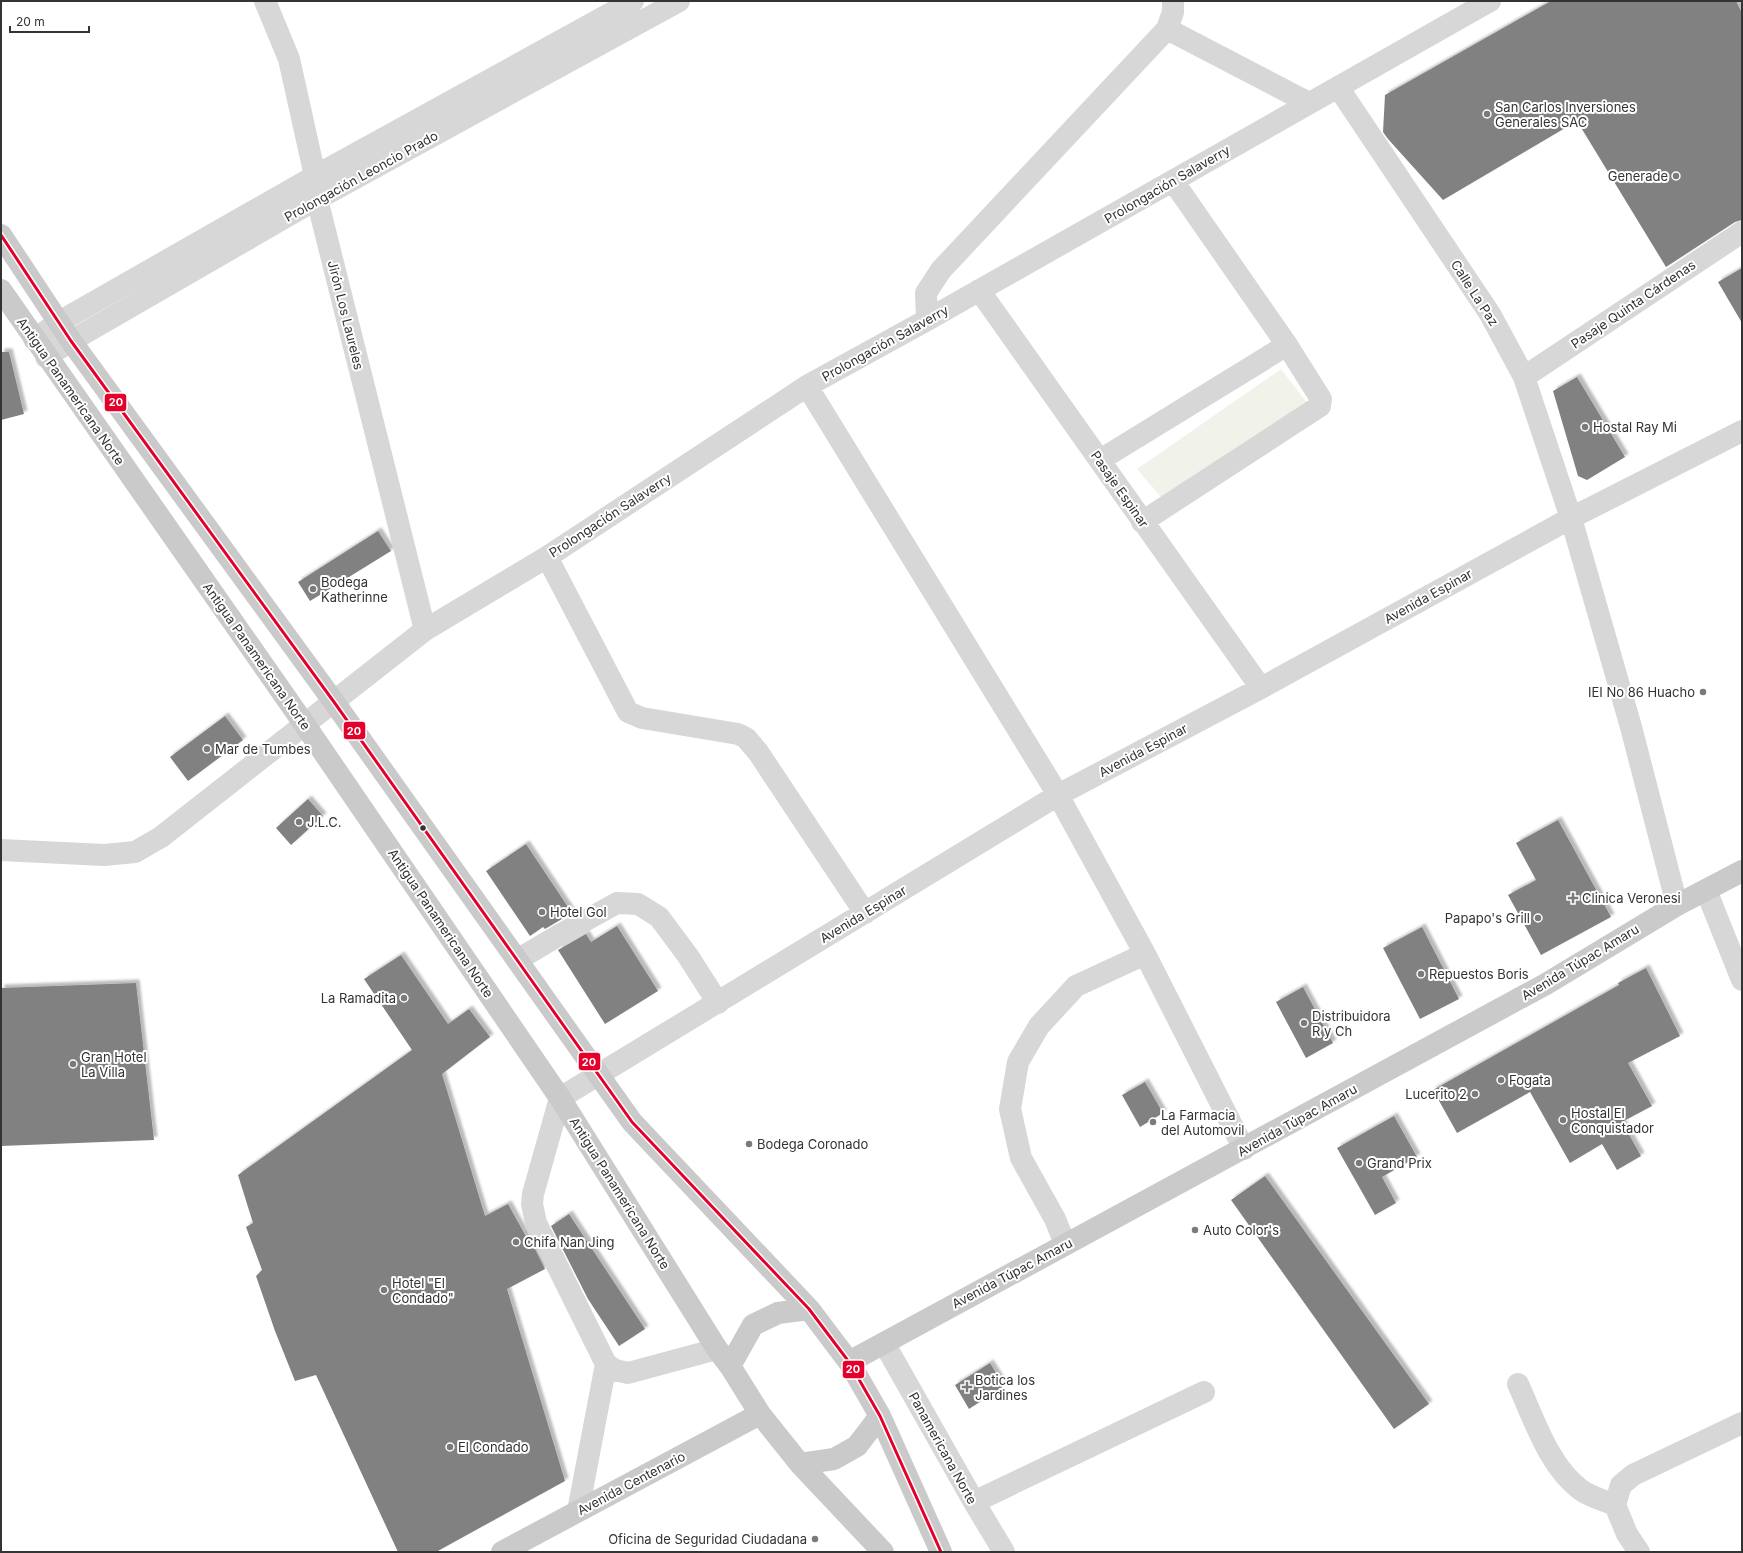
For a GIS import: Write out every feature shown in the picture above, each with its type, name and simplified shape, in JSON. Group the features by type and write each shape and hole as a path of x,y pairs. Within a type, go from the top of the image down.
{"main road":[{"path":"1,235 71,341 334,702 632,1122 809,1309 849,1362 880,1416 941,1552"},
{"name":"Antigua Panamericana Norte","path":"1,290 46,357 305,725 560,1098 717,1349 730,1366 760,1414 800,1464 883,1552"},
{"name":"Avenida Túpac Amaru","path":"849,1362 1546,984 1676,905 1742,871"},
{"path":"730,1366 753,1325 778,1313 809,1309"},
{"name":"Avenida Centenario","path":"502,1552 760,1414"},
{"path":"800,1464 834,1459 857,1446 880,1416"}],"street":[{"name":"Jirón Los Laureles","path":"265,1 289,59 315,176 317,200 425,630"},
{"name":"Prolongación Leoncio Prado","path":"34,339 59,322 315,176 633,1"},
{"name":"Prolongación Leoncio Prado","path":"46,357 71,341 317,200 679,1"},
{"path":"927,320 926,293 941,270 1167,29 1173,12 1173,1"},
{"name":"Prolongación Salaverry","path":"1,850 104,855 135,852 161,837 425,630 547,557 807,386 927,320 1490,1"},
{"path":"1167,29 1309,103"},
{"name":"Calle La Paz","path":"1338,87 1490,314 1524,377 1571,518 1631,727 1676,905"},
{"path":"1142,522 1320,406 1321,399 1286,345 1173,181"},
{"name":"Pasaje Quinta Cárdenas","path":"1524,377 1742,232"},
{"name":"Pasaje Espinar","path":"979,290 1261,688"},
{"path":"1100,460 1286,345"},
{"path":"807,386 1058,795 1145,954 1244,1149"},
{"name":"Avenida Espinar","path":"560,1098 1058,795 1261,688 1571,518 1742,431"},
{"path":"547,557 628,712 642,718 738,734 746,738 758,752 865,913"},
{"path":"1706,890 1742,980"},
{"path":"517,960 560,934 617,903 638,904 659,917 688,956 718,1002"},
{"path":"1065,1244 1055,1219 1021,1158 1010,1109 1018,1062 1039,1026 1076,986 1145,954"},
{"path":"560,1098 533,1194 534,1213 536,1223 606,1364 614,1370 628,1374 717,1349"},
{"name":"Panamericana Norte","path":"884,1342 974,1502 1004,1552"},
{"path":"578,1511 606,1364"},
{"path":"1518,1384 1553,1459 1567,1478 1582,1491 1615,1505"},
{"path":"974,1502 1204,1392"},
{"path":"1639,1552 1627,1534 1615,1505 1621,1485 1633,1475 1742,1423"}],"shaded area":[{"path":"1281,369 1309,405 1167,504 1137,469"}],"building":[{"path":"1551,1 1736,1 1742,13 1742,220 1735,222 1666,267 1577,121 1443,200 1388,139 1383,132 1385,95"},
{"path":"1742,268 1742,323 1718,282"},
{"path":"1,352 9,352 24,414 1,420"},
{"name":"Hostal Ray Mi","path":"1577,377 1625,457 1587,480 1578,476 1553,391"},
{"path":"378,531 391,551 310,601 298,582"},
{"name":"Mar de Tumbes","path":"225,716 243,740 188,781 170,757"},
{"name":"J.L.C.","path":"308,799 323,816 291,845 276,828"},
{"name":"Clinica Veronesi","path":"1558,820 1611,917 1541,955 1508,895 1536,880 1516,843"},
{"path":"526,844 572,913 545,929 543,927 530,936 486,871"},
{"path":"617,926 658,991 605,1024 558,950 586,934 591,942"},
{"name":"Repuestos Boris","path":"1422,927 1459,999 1420,1019 1383,948"},
{"name":"Hotel \"El Condado\"","path":"401,955 448,1024 469,1009 490,1037 442,1074 485,1216 508,1204 528,1240 530,1239 545,1269 507,1289 565,1481 436,1552 398,1552 316,1375 295,1381 275,1331 256,1276 262,1270 246,1227 253,1223 238,1175 412,1050 364,979"},
{"path":"1646,968 1680,1036 1628,1063 1652,1106 1622,1122 1641,1156 1617,1170 1602,1144 1570,1163 1530,1092 1457,1133 1433,1090 1619,985 1618,983"},
{"name":"Gran Hotel La Villa","path":"136,983 154,1140 1,1146 1,988"},
{"name":"Distribuidora R y Ch","path":"1303,987 1333,1043 1306,1058 1276,1002"},
{"path":"1145,1082 1163,1113 1140,1127 1122,1095"},
{"path":"1394,1116 1417,1157 1382,1177 1396,1203 1375,1215 1337,1148"},
{"path":"1265,1176 1429,1404 1394,1429 1231,1200"},
{"path":"569,1214 645,1329 619,1346 588,1299 551,1226"},
{"path":"990,1363 1004,1386 969,1409 955,1385"}],"transit line":[{"name":"20","path":"1,235 71,341 334,702 632,1122 809,1309 849,1362 880,1416 941,1552"}],"place":[{"name":"San Carlos Inversiones Generales SAC","path":"1487,114"},
{"name":"Generade","path":"1676,176"},
{"name":"Hostal Ray Mi","path":"1585,427"},
{"name":"Bodega Katherinne","path":"313,589"},
{"name":"IEI No 86 Huacho","path":"1703,692"},
{"name":"Mar de Tumbes","path":"207,749"},
{"name":"J.L.C.","path":"299,822"},
{"name":"Clinica Veronesi","path":"1573,898"},
{"name":"Hotel Gol","path":"542,912"},
{"name":"Papapo's Grill","path":"1538,918"},
{"name":"Repuestos Boris","path":"1421,974"},
{"name":"La Ramadita","path":"404,998"},
{"name":"Distribuidora R y Ch","path":"1304,1023"},
{"name":"Gran Hotel La Villa","path":"73,1064"},
{"name":"Fogata","path":"1501,1080"},
{"name":"Lucerito 2","path":"1475,1094"},
{"name":"Hostal El Conquistador","path":"1563,1120"},
{"name":"La Farmacia del Automovil","path":"1153,1122"},
{"name":"Bodega Coronado","path":"749,1144"},
{"name":"Grand Prix","path":"1359,1163"},
{"name":"Auto Color's","path":"1195,1230"},
{"name":"Chifa Nan Jing","path":"516,1242"},
{"name":"Hotel \"El Condado\"","path":"384,1290"},
{"name":"Botica los Jardines","path":"967,1387"},
{"name":"El Condado","path":"450,1447"},
{"name":"Oficina de Seguridad Ciudadana","path":"815,1539"}]}
